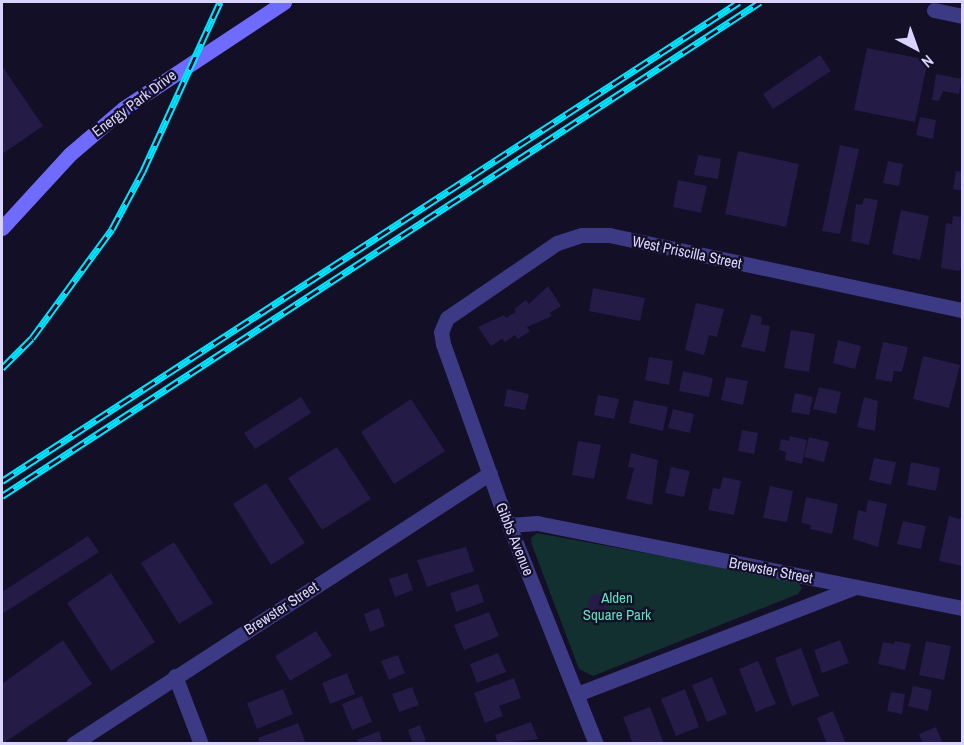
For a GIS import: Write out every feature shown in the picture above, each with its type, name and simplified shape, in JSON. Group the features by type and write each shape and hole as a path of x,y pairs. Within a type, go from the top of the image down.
{"street":[{"name":"Energy Park Drive","path":"2,228 44,180 124,108 284,2"},
{"path":"934,10 963,16"},
{"name":"West Priscilla Street","path":"441,332 456,309 557,243 582,235 609,235 963,310"},
{"name":"Gibbs Avenue","path":"441,332 509,525 596,744"},
{"name":"Brewster Street","path":"73,744 490,473"},
{"name":"Brewster Street","path":"509,525 537,523 963,608"},
{"name":"Brewster Street","path":"577,694 856,587"},
{"path":"175,676 201,744"}],"green space":[{"name":"Alden Square Park","path":"537,533 797,581 802,588 798,594 593,676 579,669 532,545 531,538"}],"building":[{"path":"867,48 928,60 915,122 854,110"},
{"path":"820,55 831,71 773,109 763,94"},
{"path":"2,66 43,126 2,154"},
{"path":"936,74 962,79 959,94 943,91 939,101 932,100"},
{"path":"920,117 936,120 933,139 916,135"},
{"path":"840,145 859,149 840,234 822,231"},
{"path":"738,151 799,164 786,227 725,214"},
{"path":"698,155 721,159 718,179 694,175"},
{"path":"888,161 903,164 899,186 883,183"},
{"path":"956,171 962,172 962,191 953,189"},
{"path":"678,180 707,186 701,213 673,207"},
{"path":"864,198 878,200 869,245 851,241 856,204 862,205"},
{"path":"901,210 929,216 920,260 892,254"},
{"path":"953,216 962,217 962,267 959,271 941,268 946,223 952,224"},
{"path":"548,286 561,306 550,313 552,316 527,327 530,331 518,339 515,335 505,342 502,339 491,346 478,327 504,315 506,318 516,312 514,309 526,300 529,304"},
{"path":"593,288 645,298 640,321 589,311"},
{"path":"696,303 724,309 717,337 709,335 704,355 685,350"},
{"path":"751,314 762,317 761,324 770,326 765,352 741,347"},
{"path":"791,330 815,334 809,372 784,368"},
{"path":"838,340 861,346 855,369 833,363"},
{"path":"883,342 908,347 902,372 894,371 892,382 875,379"},
{"path":"923,356 960,365 949,408 913,399"},
{"path":"649,357 673,361 669,385 645,380"},
{"path":"683,371 713,378 709,397 679,391"},
{"path":"726,377 748,381 743,405 721,400"},
{"path":"819,387 841,392 836,414 813,409"},
{"path":"507,389 529,394 525,410 504,406"},
{"path":"795,393 813,397 809,415 791,412"},
{"path":"598,395 619,399 614,419 594,415"},
{"path":"301,397 311,413 255,449 244,433"},
{"path":"864,397 878,401 875,431 857,427"},
{"path":"411,399 445,451 394,484 361,432"},
{"path":"634,400 668,407 663,431 629,423"},
{"path":"673,409 694,414 690,433 668,428"},
{"path":"742,430 758,433 754,454 738,451"},
{"path":"790,436 807,440 802,464 785,460 786,452 779,450 781,439 789,441"},
{"path":"809,437 829,442 824,462 804,457"},
{"path":"578,441 601,445 594,479 572,475"},
{"path":"337,447 371,499 322,530 288,478"},
{"path":"631,453 658,460 652,505 626,499 634,468 628,467"},
{"path":"874,458 896,462 891,485 869,480"},
{"path":"911,462 940,468 936,491 907,485"},
{"path":"671,467 690,471 684,497 665,493"},
{"path":"723,477 741,481 734,515 708,510 713,488 720,489"},
{"path":"266,483 305,543 271,565 233,504"},
{"path":"770,486 793,491 787,522 763,518"},
{"path":"806,497 838,504 832,534 810,529 811,525 801,523"},
{"path":"868,500 887,504 878,547 853,539 858,510 866,512"},
{"path":"962,514 962,566 939,561 949,516 960,519"},
{"path":"903,521 926,526 921,549 897,544"},
{"path":"88,536 99,552 2,614 2,592"},
{"path":"174,542 213,603 179,624 141,563"},
{"path":"466,547 474,571 427,587 417,560"},
{"path":"111,573 155,642 111,671 67,603"},
{"path":"407,573 413,590 395,597 389,579"},
{"path":"478,584 484,602 456,612 450,593"},
{"path":"594,594 602,594 608,600 608,608 602,614 594,614 588,608 588,600"},
{"path":"379,608 385,626 370,632 364,614"},
{"path":"489,612 499,636 464,650 454,625"},
{"path":"316,631 332,656 290,681 275,656"},
{"path":"63,640 92,684 2,744 2,684"},
{"path":"840,640 849,663 822,673 814,650"},
{"path":"895,641 911,644 905,670 878,664 883,642 894,644"},
{"path":"926,641 951,646 944,680 919,675"},
{"path":"801,648 819,696 792,706 775,658"},
{"path":"498,653 506,672 477,683 470,664"},
{"path":"398,655 405,673 389,680 381,661"},
{"path":"758,661 776,704 756,712 739,669"},
{"path":"347,673 355,694 330,704 322,683"},
{"path":"712,677 727,714 707,722 692,685"},
{"path":"514,678 521,698 499,706 503,716 485,723 474,693"},
{"path":"913,686 932,690 928,711 908,706"},
{"path":"412,687 419,705 399,712 392,694"},
{"path":"283,689 293,714 257,729 247,703"},
{"path":"685,689 699,727 676,736 661,699"},
{"path":"891,692 905,694 902,714 887,711"},
{"path":"362,696 372,722 352,730 342,704"},
{"path":"650,707 664,744 633,744 623,717"},
{"path":"833,711 846,744 827,744 817,718"},
{"path":"531,722 538,739 498,744 495,735"},
{"path":"298,723 306,744 260,744 258,738"},
{"path":"420,725 426,741 413,744 408,730"},
{"path":"936,727 943,744 923,744 919,734"},
{"path":"379,731 383,744 359,744 357,740"}],"railway":[{"path":"2,368 32,338 112,229 143,171 220,2"},
{"path":"2,481 739,2"},
{"path":"2,496 760,2"}]}
